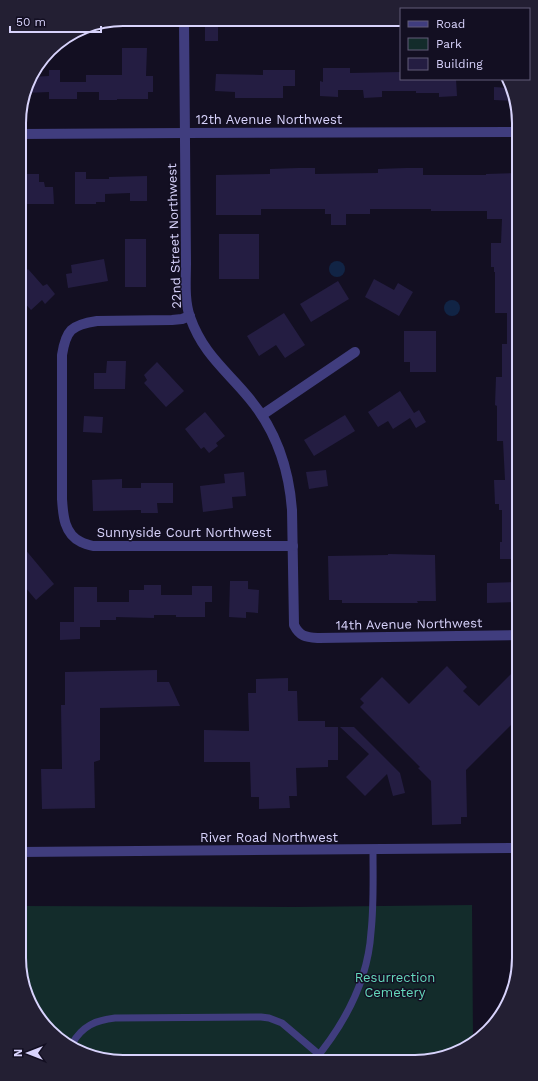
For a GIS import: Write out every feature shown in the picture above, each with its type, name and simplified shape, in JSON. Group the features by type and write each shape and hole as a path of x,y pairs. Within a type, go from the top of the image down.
{"street":[{"name":"22nd Street Northwest","path":"184,26 186,296 190,316 200,341 211,356 262,415 272,432 280,453 287,474 291,495 293,619 294,625 300,635"},
{"name":"12th Avenue Northwest","path":"26,134 185,132 512,132"},
{"name":"Sunnyside Court Northwest","path":"190,316 172,320 91,322 77,326 69,333 64,344 62,355 62,499 65,525 72,536 82,543 93,546 293,546"},
{"path":"262,415 355,352"},
{"name":"14th Avenue Northwest","path":"300,635 319,638 512,636"},
{"name":"River Road Northwest","path":"26,852 512,848"}],"lane":[{"path":"74,1041 81,1032 90,1025 102,1020 115,1018 261,1017 269,1018 282,1023 319,1054 335,1033 354,999 362,979 368,957 371,934 373,892 373,850"}],"green space":[{"name":"Resurrection Cemetery","path":"472,905 473,1036 458,1045 446,1050 421,1055 111,1054 86,1048 64,1035 54,1027 39,1006 31,989 26,964 26,906 293,907"}],"water":[{"path":"334,261 340,261 345,266 343,275 340,277 334,277 329,272 329,266"},
{"path":"452,300 458,302 460,308 458,314 452,316 446,314 444,308 446,302"}],"building":[{"path":"205,26 218,26 218,41 205,41"},
{"path":"122,48 147,48 146,76 153,76 153,92 148,92 148,99 99,100 99,92 77,92 77,99 49,99 49,92 31,93 38,77 49,76 49,70 60,70 60,82 86,82 86,75 122,75"},
{"path":"323,68 350,68 350,73 400,72 400,80 456,80 457,96 439,97 439,93 416,93 416,91 382,91 382,97 364,98 363,90 338,90 338,97 320,96 320,81 323,82"},
{"path":"263,70 295,70 295,86 283,86 283,98 235,98 235,92 215,91 216,74 263,75"},
{"path":"494,87 505,88 509,101 494,100"},
{"path":"315,168 315,174 378,173 378,169 406,168 423,168 423,175 486,175 512,173 512,559 500,559 500,542 502,542 502,510 499,510 499,504 495,504 494,480 505,480 503,441 497,441 497,406 495,405 496,377 502,377 502,344 507,344 507,313 495,313 495,272 494,267 491,267 491,243 501,243 502,219 487,219 487,211 431,211 431,209 370,209 370,214 346,214 346,225 331,225 331,214 325,214 325,209 261,209 261,215 216,215 216,175 270,174 270,169"},
{"path":"75,172 86,172 86,179 147,176 147,201 130,201 130,193 105,194 105,202 96,202 96,204 75,204"},
{"path":"26,174 39,174 39,182 44,182 45,187 53,187 54,204 26,204"},
{"path":"219,234 259,234 259,279 219,279"},
{"path":"125,239 146,239 146,287 125,287"},
{"path":"104,259 108,281 68,288 66,274 72,273 71,265"},
{"path":"28,269 43,286 47,284 55,294 45,304 42,300 31,310 26,305 26,271"},
{"path":"374,279 394,290 398,283 413,292 399,316 365,297"},
{"path":"338,281 349,299 311,322 300,304"},
{"path":"284,313 305,345 285,358 276,345 259,356 247,336"},
{"path":"404,331 436,331 436,372 410,372 410,362 404,362"},
{"path":"107,361 126,361 125,389 94,389 94,373 106,373"},
{"path":"157,362 184,391 166,407 144,383 147,380 144,375"},
{"path":"400,391 414,413 419,410 426,422 416,428 410,418 393,429 388,421 378,427 368,412"},
{"path":"205,412 225,436 216,443 218,446 209,453 204,447 201,449 185,429"},
{"path":"345,415 355,431 314,456 304,440"},
{"path":"84,416 103,417 102,433 83,432"},
{"path":"326,470 328,486 309,489 306,472"},
{"path":"244,472 246,496 232,497 233,508 203,512 200,486 225,483 224,474"},
{"path":"122,479 122,488 141,488 141,483 173,483 173,503 157,503 158,513 141,513 141,510 93,511 92,480"},
{"path":"26,550 54,584 36,600 26,588"},
{"path":"388,554 435,555 436,601 417,601 418,603 342,603 342,600 329,600 328,556"},
{"path":"230,581 248,581 248,589 259,590 258,613 246,612 246,618 229,617"},
{"path":"512,582 512,602 487,603 487,583"},
{"path":"144,585 161,585 161,595 192,595 192,586 212,586 212,602 205,602 205,617 154,615 154,618 116,617 116,620 100,620 100,627 80,627 80,639 60,640 60,622 74,622 74,587 97,587 97,602 129,602 129,590 144,590"},
{"path":"447,666 467,687 463,691 479,706 512,673 512,724 466,770 467,817 461,817 461,824 432,825 431,781 418,768 420,767 360,707 364,703 360,699 382,677 409,704"},
{"path":"157,670 157,682 169,682 180,706 100,708 100,760 94,762 95,808 42,809 41,769 62,769 61,705 65,705 65,672"},
{"path":"288,678 288,691 297,691 298,721 325,721 325,727 338,727 338,760 328,760 328,767 296,768 297,796 289,796 290,808 259,809 259,797 251,797 250,762 204,762 204,730 249,731 248,693 256,693 256,679"},
{"path":"340,727 354,727 400,773 405,793 393,796 387,774 365,796 346,777 369,754"}]}
